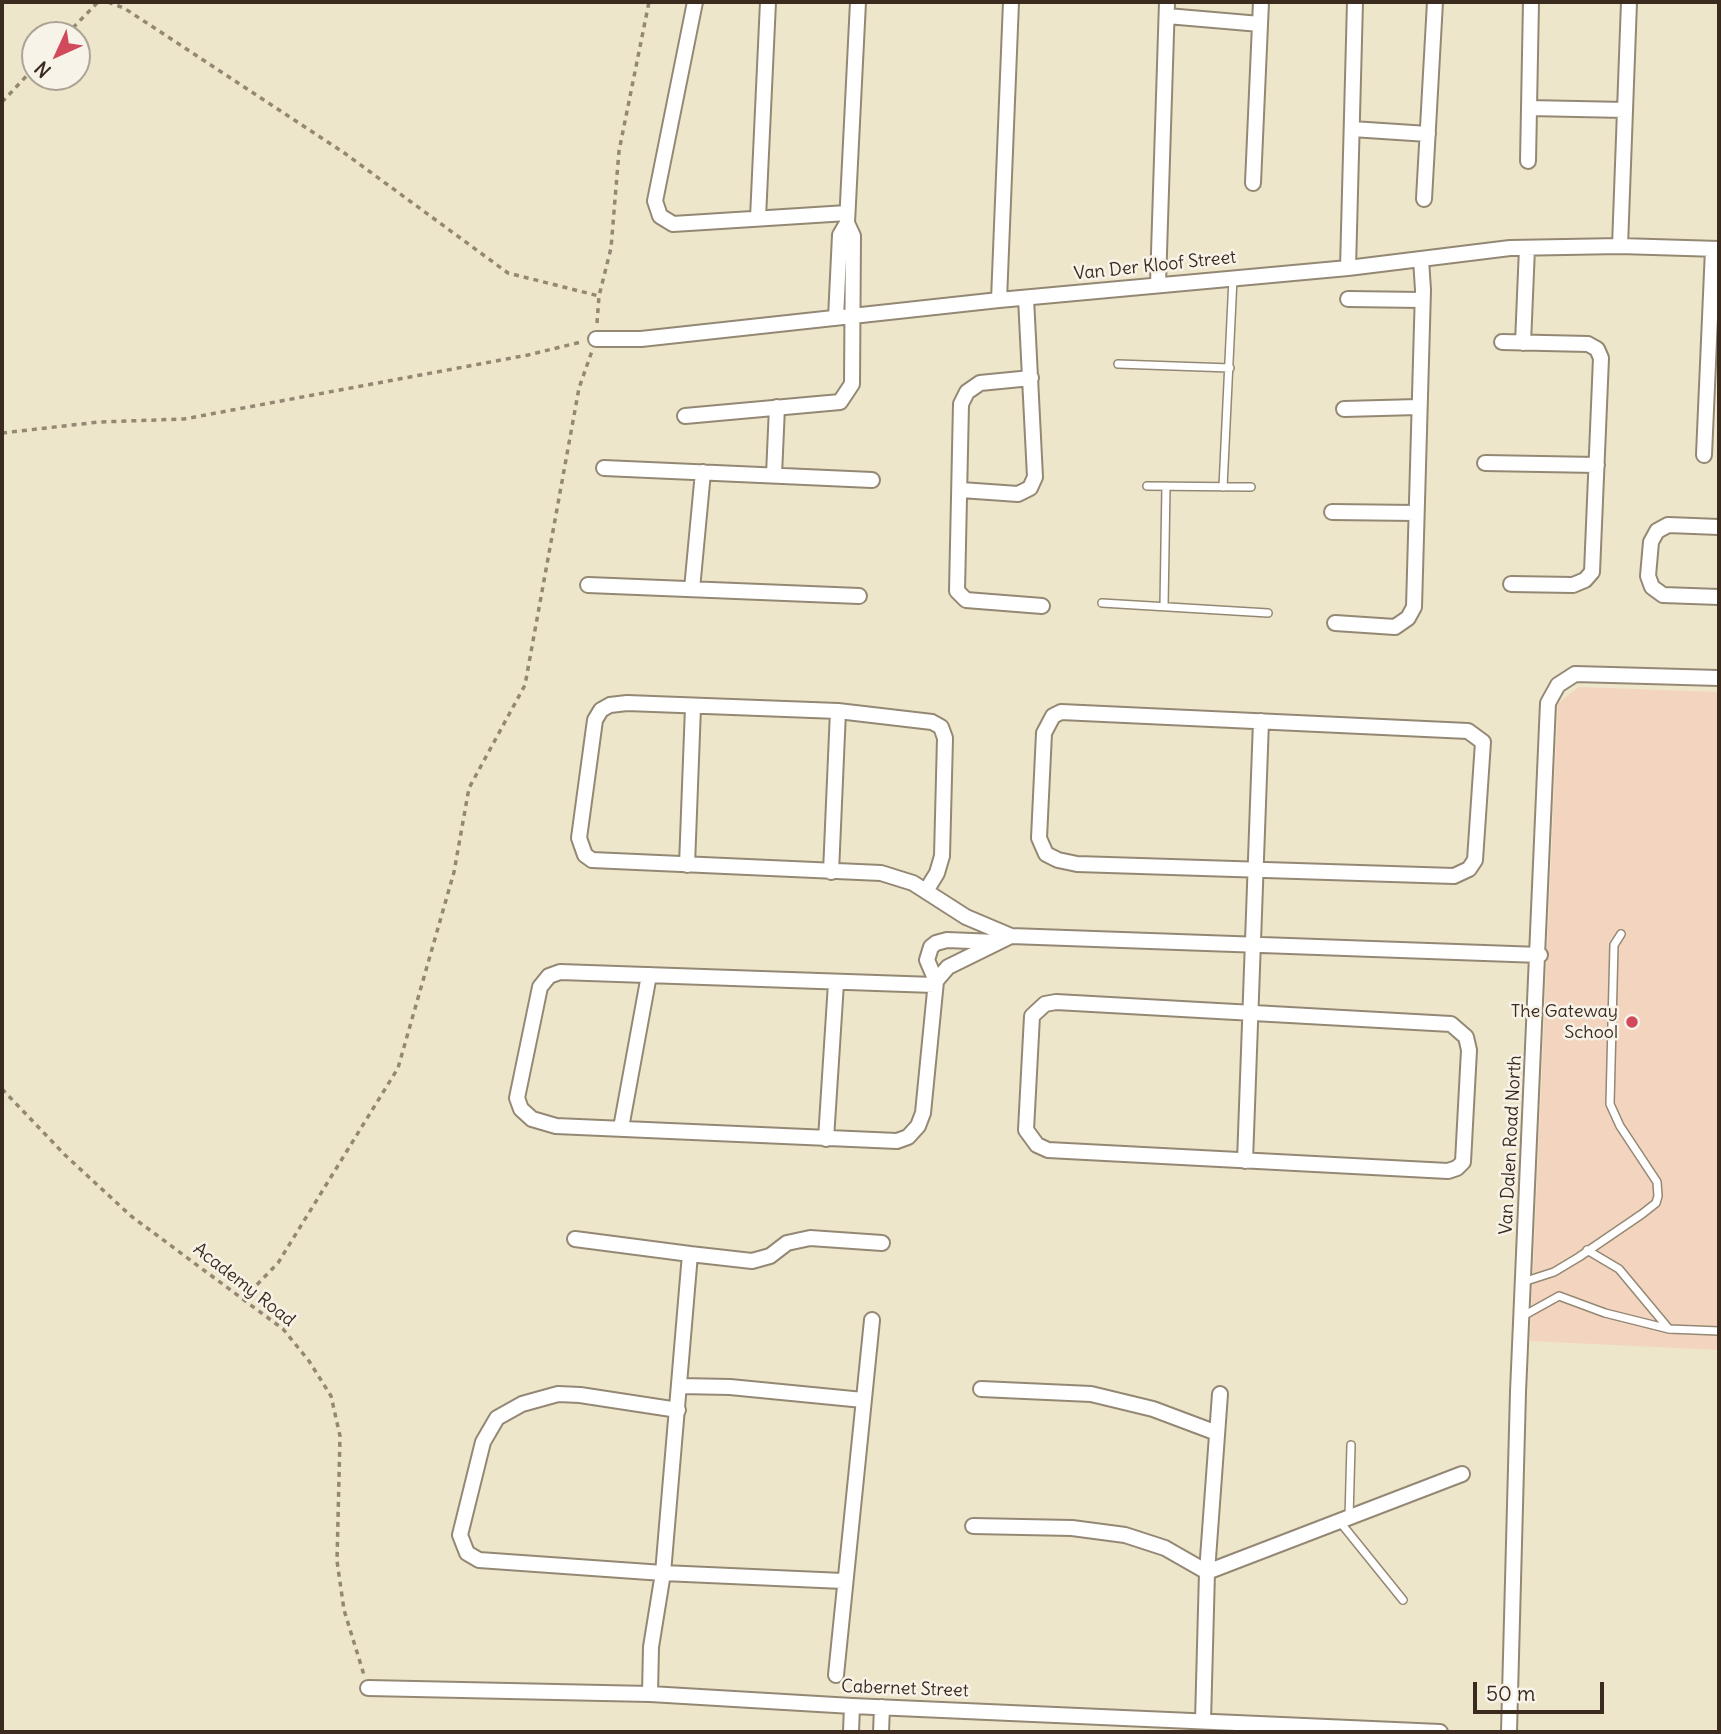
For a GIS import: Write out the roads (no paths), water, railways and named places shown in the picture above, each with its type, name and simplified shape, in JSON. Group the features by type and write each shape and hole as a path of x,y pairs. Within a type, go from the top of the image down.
{"street":[{"path":"695,2 655,201 657,210 666,222 673,224 758,218 847,218"},
{"path":"758,218 768,2"},
{"path":"836,318 846,282 853,236 847,218 858,2"},
{"path":"999,300 1011,2"},
{"path":"1254,183 1261,2"},
{"path":"1348,268 1355,2"},
{"path":"1424,198 1435,2"},
{"path":"1528,161 1531,2"},
{"path":"1620,246 1629,2"},
{"path":"1158,285 1167,9 1260,24"},
{"path":"1529,108 1625,110"},
{"path":"1352,129 1428,134"},
{"name":"Van Der Kloof Street","path":"596,339 641,339 999,300 1348,268 1527,248 1620,246 1716,249"},
{"path":"1523,343 1527,248"},
{"path":"1704,455 1713,374 1716,249"},
{"path":"1335,623 1395,626 1408,618 1414,607 1421,259"},
{"path":"685,416 840,402 848,394 852,384 853,316 846,282"},
{"path":"961,490 1018,494 1030,488 1035,477 1026,298"},
{"path":"1348,299 1422,300"},
{"path":"1502,342 1588,344 1597,349 1601,358 1589,577 1573,585 1511,584"},
{"path":"1031,378 980,383 967,392 961,404 957,591 961,597 1042,606"},
{"path":"774,475 777,407"},
{"path":"1344,409 1418,407"},
{"path":"1485,463 1597,466"},
{"path":"604,468 872,480"},
{"path":"692,589 704,472"},
{"path":"1332,512 1416,513"},
{"path":"1719,527 1668,525 1657,531 1651,542 1648,576 1652,587 1663,595 1719,597"},
{"path":"587,585 859,596"},
{"name":"Van Dalen Road North","path":"1509,1732 1518,1406 1548,703 1558,685 1575,674 1719,678"},
{"path":"926,891 937,873 942,856 945,738 941,727 932,722 838,711 628,704 610,705 601,710 590,733 579,838 585,855 592,860 881,873 901,878 926,891 1005,939"},
{"path":"687,865 693,707"},
{"path":"831,872 838,711"},
{"path":"1061,712 1463,731 1475,734 1483,742 1475,860 1463,873 1454,876 1254,870 1077,864 1046,854 1039,838 1044,733 1053,716 1061,712"},
{"path":"1245,1161 1261,721"},
{"path":"935,983 948,967 1005,939"},
{"path":"935,983 836,983 560,972 549,976 541,987 517,1098 521,1109 532,1119 555,1126 826,1139 897,1141 908,1137 918,1126 923,1113 935,983 927,960 931,947 947,940 1252,942 1539,955"},
{"path":"621,1128 649,975"},
{"path":"826,1139 836,983"},
{"path":"1045,1003 1250,1010 1451,1024 1466,1038 1469,1050 1463,1162 1448,1171 1048,1150 1037,1144 1026,1130 1032,1016 1045,1003"},
{"path":"575,1239 752,1261 770,1256 787,1242 810,1238 882,1243"},
{"path":"650,1694 652,1647 663,1573 690,1254"},
{"path":"835,1675 872,1320"},
{"path":"680,1386 730,1387 863,1400"},
{"path":"981,1389 1091,1394 1153,1409 1217,1433"},
{"path":"678,1409 558,1394 510,1410 497,1418 483,1442 460,1535 467,1553 479,1560 663,1573 843,1581"},
{"path":"1203,1721 1207,1572 1220,1394"},
{"path":"1207,1572 1462,1474"},
{"path":"973,1526 1072,1528 1125,1535 1166,1548 1207,1572"},
{"name":"Cabernet Street","path":"368,1689 650,1694 852,1706 1440,1732"},
{"path":"851,1732 852,1706"},
{"path":"881,1732 882,1707"}],"lane":[{"path":"1223,487 1233,277"},
{"path":"1118,365 1230,368"},
{"path":"1147,486 1251,487"},
{"path":"1164,606 1166,486"},
{"path":"1102,603 1268,613"},
{"path":"1523,1282 1554,1272 1642,1214 1656,1203 1658,1196 1657,1182 1620,1126 1611,1104 1614,945 1620,934"},
{"path":"1587,1250 1619,1269 1669,1329"},
{"path":"1523,1316 1559,1296 1605,1313 1669,1329 1719,1331"},
{"path":"1351,1445 1345,1521 1403,1600"}],"place":[{"name":"The Gateway School","path":"1632,1022"}]}
